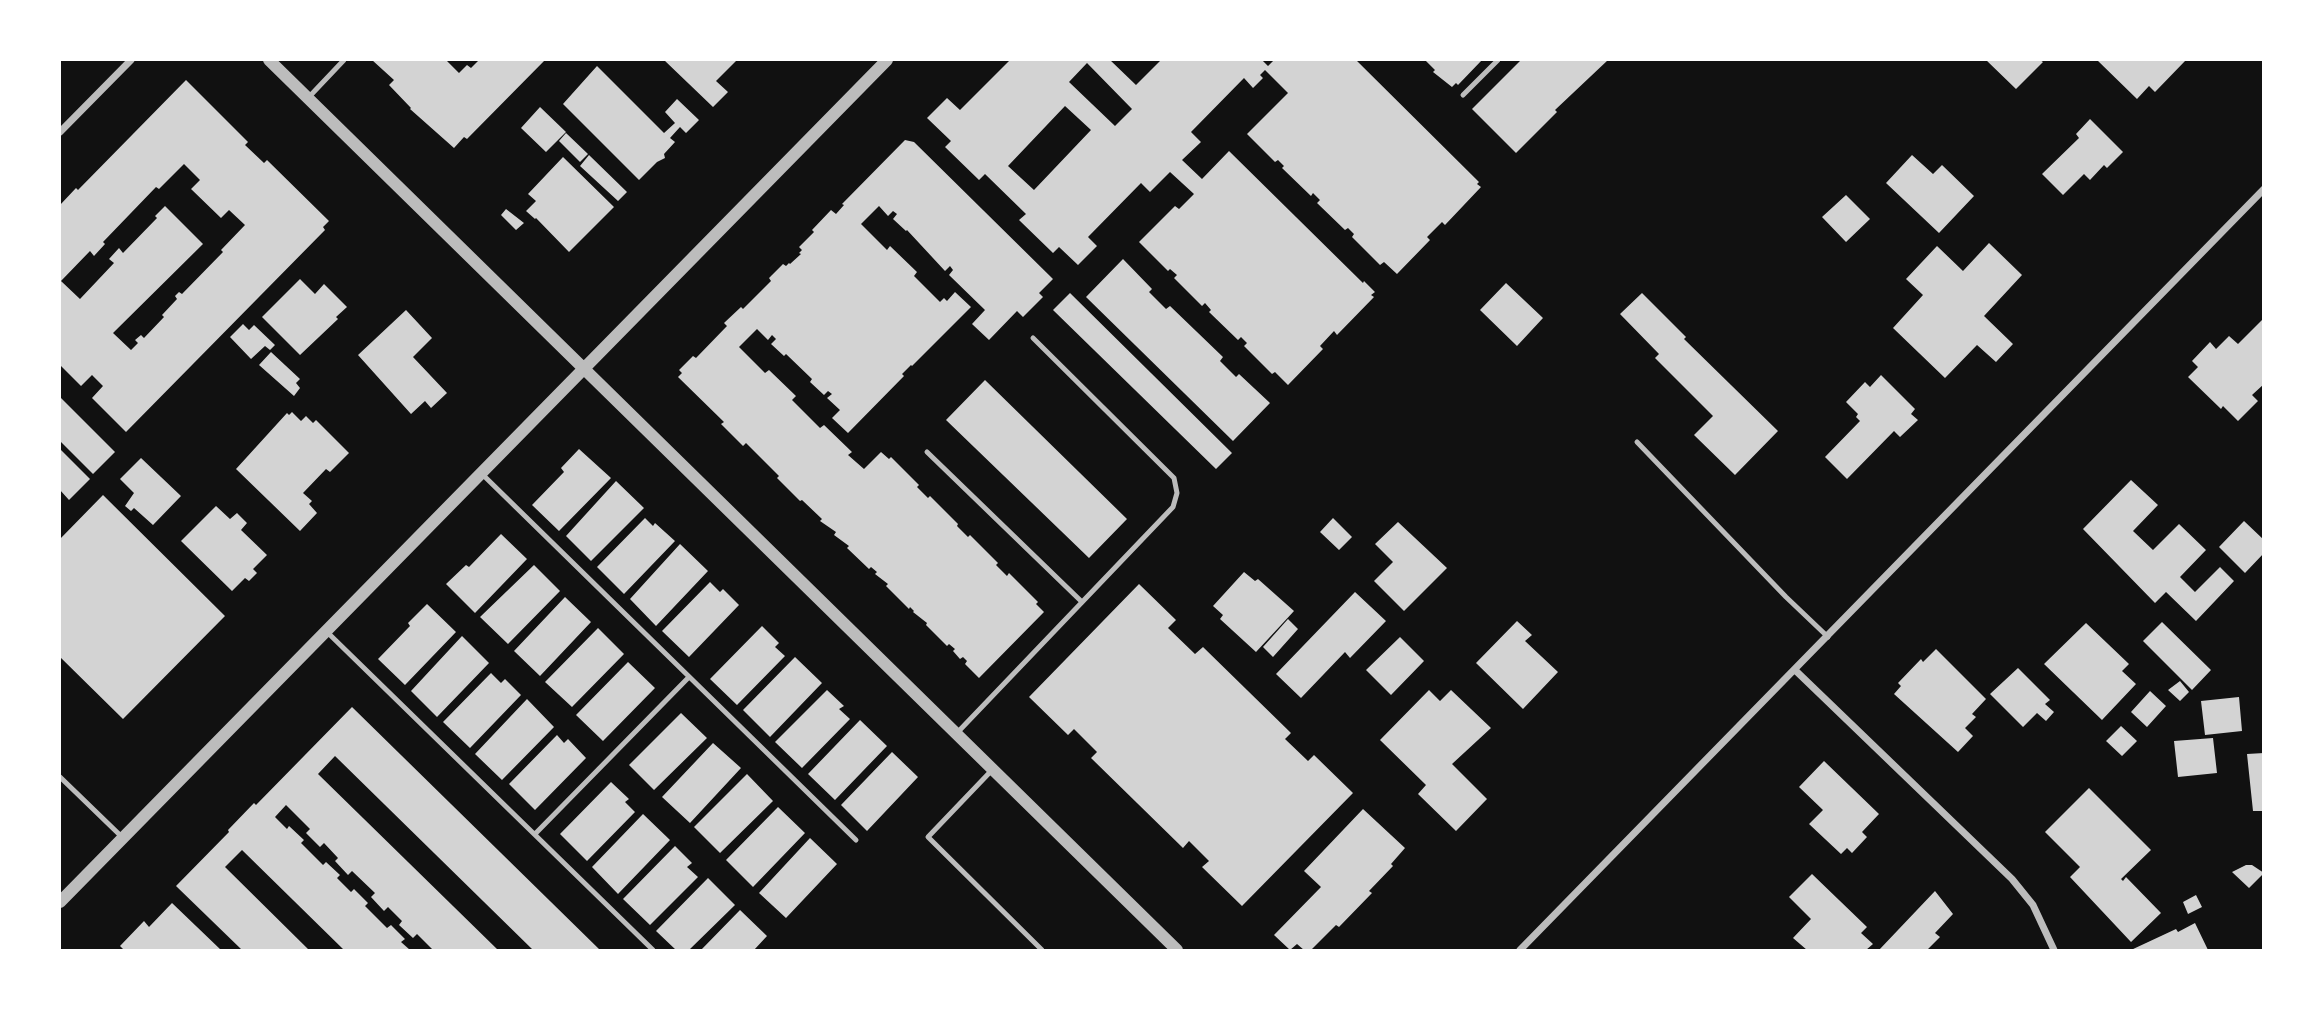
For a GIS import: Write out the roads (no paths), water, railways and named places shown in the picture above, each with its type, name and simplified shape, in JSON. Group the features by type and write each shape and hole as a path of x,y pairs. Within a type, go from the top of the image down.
{"street":[{"path":"60,132 131,60"},
{"path":"269,60 1177,950"},
{"path":"60,902 887,60"},
{"path":"1520,950 2263,189"},
{"path":"1796,670 2012,879 2033,905 2054,950"}],"lane":[{"path":"308,97 344,60"},
{"path":"1463,95 1498,60"},
{"path":"956,734 1173,507 1177,493 1174,478 1033,338"},
{"path":"1637,442 1828,637"},
{"path":"927,452 1083,602"},
{"path":"481,473 856,839"},
{"path":"326,631 653,950"},
{"path":"535,834 690,677"},
{"path":"993,769 928,837 1042,950"},
{"path":"60,777 123,838"}]}
